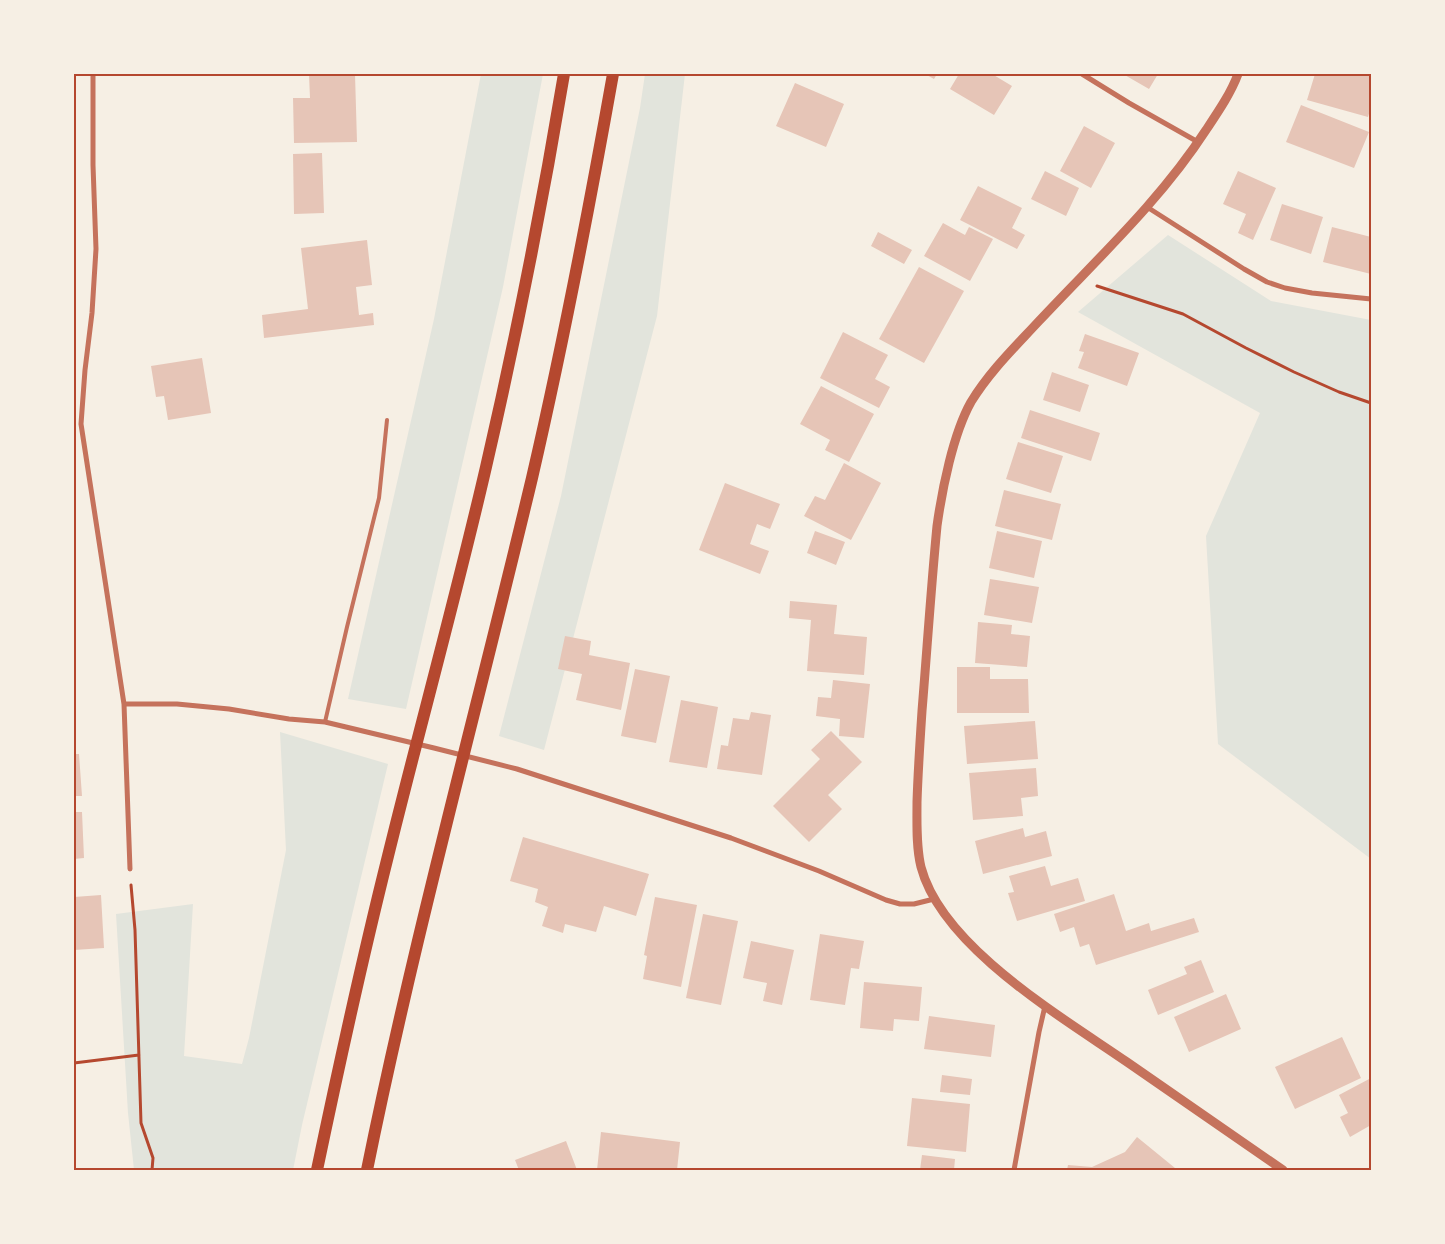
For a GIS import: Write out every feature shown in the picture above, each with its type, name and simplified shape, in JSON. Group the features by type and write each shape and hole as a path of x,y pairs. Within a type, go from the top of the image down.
{"main road":[{"path":"317,1170 340,1060 387,859 502,394 550,158 564,74"},
{"path":"367,1170 388,1067 532,478 554,380 575,283 612,74"}],"street":[{"path":"93,74 93,165 96,249 81,424 124,704 130,869"},
{"path":"1082,74 1198,142"},
{"path":"1238,74 1217,113 1198,142 1147,207 997,366 970,404 962,421 938,518 919,746 917,799 919,858 927,885 944,914 979,953 998,970 1046,1006 1283,1170"},
{"path":"1147,207 1267,282 1285,288 1312,293 1371,299"},
{"path":"124,704 177,704 325,722 434,748 517,770 731,838 819,871 886,900 900,904 914,904 934,899"},
{"path":"1014,1170 1037,1042 1046,1006"}],"lane":[{"path":"325,722 346,627 379,498 387,420"}],"path":[{"path":"1078,279 1183,314 1294,372 1339,392 1371,403"},
{"path":"130,869 135,930 141,1123 154,1158 152,1170"},
{"path":"74,1063 139,1056"}],"shaded area":[{"path":"481,74 543,74 503,287 406,709 348,699 434,319"},
{"path":"645,74 685,74 657,316 544,750 499,736 561,496 640,108"},
{"path":"1168,235 1271,301 1371,320 1371,859 1218,744 1206,536 1260,413 1078,312"},
{"path":"280,732 388,764 293,1170 134,1170 128,1113 116,914 193,904 184,1056 242,1064 249,1038 286,850"}],"building":[{"path":"309,74 355,74 357,142 294,143 293,98 310,98"},
{"path":"925,74 937,74 934,79"},
{"path":"959,74 992,74 1012,86 994,115 950,89"},
{"path":"1123,74 1158,74 1149,89"},
{"path":"1315,74 1371,74 1371,107 1368,117 1307,100"},
{"path":"795,83 844,104 826,147 776,126"},
{"path":"1301,105 1369,132 1354,168 1286,142"},
{"path":"1084,126 1115,143 1091,188 1060,171"},
{"path":"322,153 324,213 294,214 293,154"},
{"path":"1045,171 1079,188 1066,216 1031,199"},
{"path":"1238,171 1276,188 1253,240 1238,233 1246,214 1223,204"},
{"path":"978,186 1022,208 1012,228 1025,235 1017,249 960,220"},
{"path":"1282,204 1323,217 1311,254 1270,240"},
{"path":"943,223 965,235 969,227 993,239 970,281 924,256"},
{"path":"1332,227 1371,237 1371,274 1323,262"},
{"path":"878,232 912,250 904,264 871,246"},
{"path":"367,240 372,285 356,287 359,315 373,313 374,325 264,338 262,315 308,309 301,248"},
{"path":"919,267 964,291 924,363 879,339"},
{"path":"843,332 888,355 875,379 890,387 879,408 820,378"},
{"path":"1085,334 1139,353 1127,386 1078,368 1084,352 1079,351"},
{"path":"202,358 211,413 168,420 164,396 156,397 151,366"},
{"path":"1052,372 1089,385 1080,412 1043,400"},
{"path":"821,386 874,414 849,462 825,450 830,440 800,424"},
{"path":"1030,410 1100,433 1091,461 1021,438"},
{"path":"1018,442 1063,456 1051,493 1006,479"},
{"path":"844,463 881,483 851,540 804,516 815,496 825,500"},
{"path":"725,483 780,504 770,529 757,524 750,544 769,551 760,574 699,550"},
{"path":"1004,490 1061,504 1052,540 995,526"},
{"path":"815,531 845,542 836,565 807,553"},
{"path":"997,531 1042,541 1034,578 989,568"},
{"path":"990,579 1039,587 1032,623 984,615"},
{"path":"790,601 837,605 834,634 867,637 864,675 807,671 811,620 789,618"},
{"path":"978,622 1012,625 1011,634 1030,636 1027,667 975,663"},
{"path":"565,636 591,641 589,655 630,663 621,710 576,700 582,674 558,669"},
{"path":"957,667 990,667 990,679 1028,679 1029,713 957,713"},
{"path":"635,669 670,676 656,743 621,736"},
{"path":"833,680 870,684 864,738 839,736 840,719 816,716 818,697 831,698"},
{"path":"681,700 718,707 707,768 669,762"},
{"path":"751,712 771,715 762,775 717,769 721,745 728,746 733,718 749,720"},
{"path":"1035,721 1038,759 967,764 964,726"},
{"path":"831,731 862,762 828,795 842,809 809,842 773,806 820,759 811,750"},
{"path":"74,754 79,754 82,796 74,796"},
{"path":"1036,768 1038,796 1021,798 1023,816 973,820 969,773"},
{"path":"74,812 82,812 84,858 74,859"},
{"path":"1023,828 1025,837 1046,831 1052,856 983,874 975,841"},
{"path":"523,837 649,874 636,916 604,906 596,932 565,924 563,933 542,926 548,907 535,902 538,889 510,881"},
{"path":"1045,866 1051,886 1078,878 1085,901 1017,921 1008,893 1014,892 1009,876"},
{"path":"1114,894 1126,931 1149,923 1151,931 1194,918 1199,932 1096,965 1089,944 1080,947 1074,927 1060,932 1054,914"},
{"path":"101,895 104,948 74,950 74,897"},
{"path":"655,897 697,905 681,987 643,979 647,956 644,955"},
{"path":"703,914 738,921 721,1005 686,998"},
{"path":"820,934 864,941 859,969 851,968 845,1005 810,1000"},
{"path":"751,941 794,950 782,1005 763,1001 767,983 743,978"},
{"path":"1201,960 1214,992 1158,1015 1148,990 1187,974 1184,967"},
{"path":"864,982 922,987 919,1021 894,1019 893,1031 860,1028"},
{"path":"1226,994 1241,1029 1189,1052 1174,1017"},
{"path":"929,1016 995,1025 991,1057 924,1049"},
{"path":"1342,1037 1361,1078 1295,1109 1275,1067"},
{"path":"942,1075 972,1079 970,1095 940,1092"},
{"path":"1371,1078 1371,1125 1350,1137 1340,1117 1348,1113 1339,1095"},
{"path":"912,1098 970,1104 966,1152 907,1146"},
{"path":"601,1132 680,1142 677,1170 597,1170"},
{"path":"1137,1137 1175,1168 1173,1170 1067,1170 1068,1165 1092,1167 1125,1152"},
{"path":"566,1141 577,1170 519,1170 515,1160"},
{"path":"922,1155 955,1159 954,1170 920,1170"}]}
